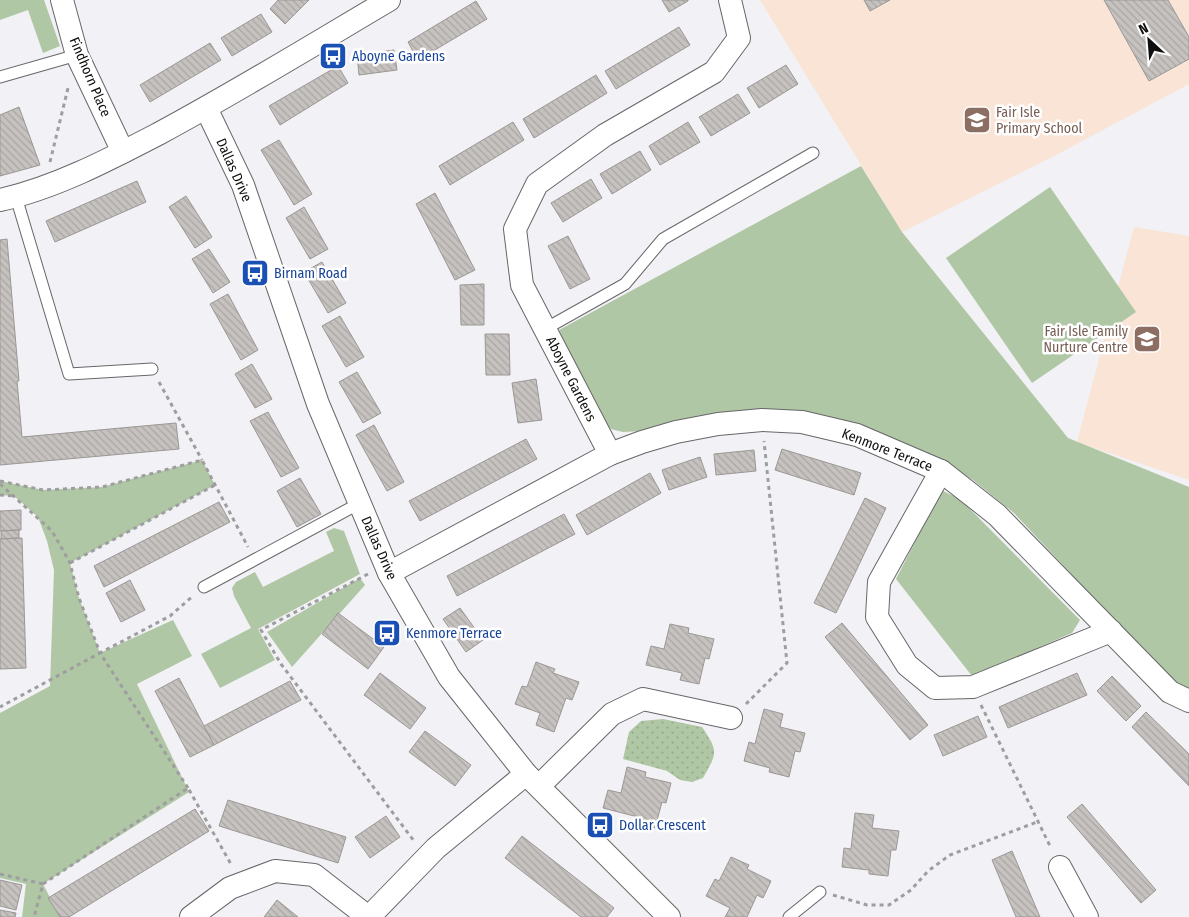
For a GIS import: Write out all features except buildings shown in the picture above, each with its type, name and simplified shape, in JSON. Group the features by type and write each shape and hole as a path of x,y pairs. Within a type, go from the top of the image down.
{"street":[{"name":"Findhorn Place","path":"62,0 77,55 123,152"},
{"path":"8,198 44,187 123,152 206,108 389,0"},
{"name":"Aboyne Gardens","path":"610,454 522,286 515,229 537,184 605,135 714,72 739,38 730,0"},
{"name":"Dallas Drive","path":"206,108 243,185 318,404 387,569 449,677 532,780 669,917"},
{"name":"Kenmore Terrace","path":"387,569 610,454 642,442 676,432 718,424 762,420 802,422 857,435 941,471 997,515 1170,692 1189,701"},
{"name":"Kenmore Terrace","path":"941,471 878,582 877,617 907,665 935,688 972,687 1111,631"},
{"path":"191,917 230,888 275,871 314,876 368,917 436,848 532,780 612,714 643,699 731,718"},
{"path":"1060,868 1087,917"}],"lane":[{"path":"0,77 77,55"},
{"path":"545,329 625,284 663,239 813,153"},
{"path":"8,198 69,374 152,369"},
{"path":"204,587 360,503"},
{"path":"789,917 820,892"}],"path":[{"path":"44,187 69,84 87,76"},
{"path":"152,369 255,560"},
{"path":"731,718 787,663 764,443"},
{"path":"0,483 43,490 102,487 202,460"},
{"path":"0,483 52,531 70,563 80,598 100,653 188,788 242,884"},
{"path":"70,563 215,485"},
{"path":"0,496 14,496"},
{"path":"387,569 262,630 281,664 427,857"},
{"path":"0,707 170,616 204,587"},
{"path":"972,687 1060,868"},
{"path":"34,917 42,884 188,788"},
{"path":"820,892 868,906 889,905 911,890 928,871 950,855 1037,822"},
{"path":"0,874 42,884"}],"shaded area":[{"name":"Fair Isle Primary School","path":"760,0 1189,0 1189,84 1054,156 902,232"},
{"name":"Fair Isle Family Nurture Centre","path":"1134,227 1189,236 1189,480 1077,442"}],"green space":[{"path":"0,0 44,0 60,46 43,53 28,10 0,20"},
{"path":"861,166 902,232 1068,438 1189,487 1189,697 1014,513 973,480 936,458 836,421 623,432 611,429 598,413 559,330"},
{"path":"1050,187 1136,312 1032,383 946,258"},
{"path":"202,460 215,485 70,563 79,598 100,653 173,620 192,656 137,684 189,792 43,884 60,917 22,917 26,884 0,878 0,713 50,686 54,570 47,541 38,517 14,496 0,495 0,481 43,490 102,487"},
{"path":"943,491 960,499 1080,620 1072,633 972,676 896,579"},
{"path":"334,528 344,531 360,574 258,629 275,660 220,688 201,654 251,628 234,596 232,588 236,582 255,572 263,587 334,551 326,532"},
{"path":"360,578 365,585 292,667 267,632"},
{"path":"663,719 702,727 711,742 714,752 711,763 703,778 692,782 680,780 667,771 623,759 629,732 641,721"}],"place":[{"name":"Aboyne Gardens","path":"333,56"},
{"name":"Fair Isle Primary School","path":"977,120"},
{"name":"Birnam Road","path":"255,273"},
{"name":"Fair Isle Family Nurture Centre","path":"1147,339"},
{"name":"Kenmore Terrace","path":"387,633"},
{"name":"Dollar Crescent","path":"600,825"}]}
